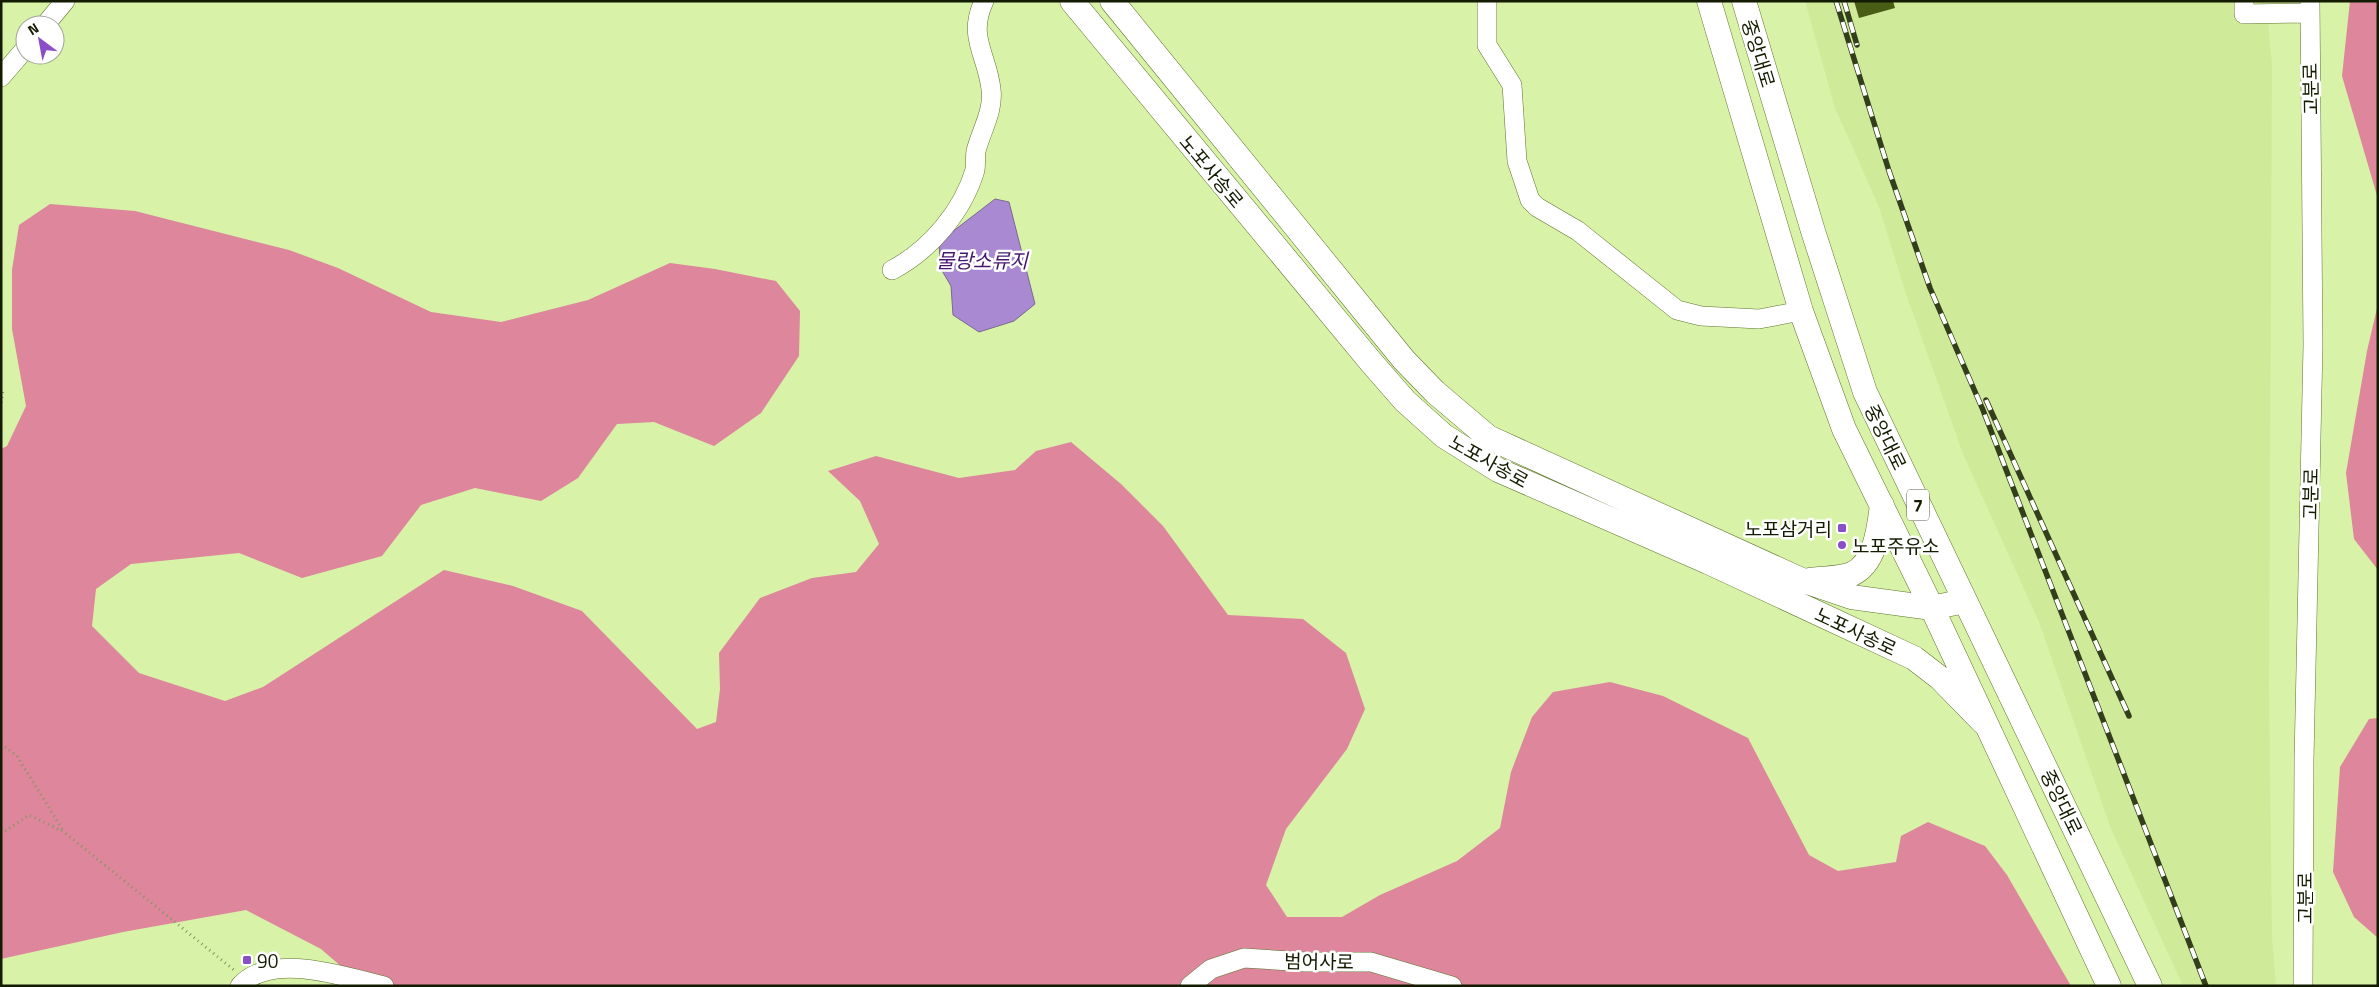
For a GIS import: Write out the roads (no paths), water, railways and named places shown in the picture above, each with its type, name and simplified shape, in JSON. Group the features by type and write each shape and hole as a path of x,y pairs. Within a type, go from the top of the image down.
{"main road":[{"name":"노포사송로","path":"1072,1 1371,362 1405,401 1444,436 1498,470 1708,562 1906,654 1940,678 1984,723"},
{"name":"노포사송로","path":"1112,1 1404,360 1435,392 1488,437 1804,581 1851,597 1932,608 1964,600"},
{"name":"중앙대로","path":"1709,1 1802,311 1827,386 1844,429 1932,608 1984,723 2109,986"},
{"name":"중앙대로","path":"1744,1 1813,231 1865,392 2150,986"},
{"path":"1804,581 1852,574 1864,564 1876,541 1882,506"}],"street":[{"path":"53,15 65,1"},
{"path":"892,270 901,265 941,230 956,211 975,168 976,152 988,118 992,92 988,69 976,32 984,1"},
{"path":"1487,1 1487,46 1512,85 1517,161 1524,189 1537,208 1578,231 1677,310 1701,316 1759,319 1802,311"},
{"path":"2244,1 2244,14 2310,7"},
{"name":"고분로","path":"2303,986 2305,750 2313,345 2310,7"},
{"path":"1,77 15,61"},
{"name":"범어사로","path":"1190,986 1211,969 1244,958 1306,962 1371,962 1452,986"},
{"path":"243,983 263,970 283,968 320,972 384,986"}],"water":[{"name":"물랑소류지","path":"995,199 1009,202 1035,304 1014,321 979,332 953,315 951,286 941,269 939,245 952,232"}],"railway":[{"path":"1836,1 1889,171 1930,288 1983,410 2206,986"},
{"path":"1844,1 1857,45"},
{"path":"1986,400 2129,716"}],"place":[{"name":"노포삼거리","path":"1842,528"},
{"name":"노포주유소","path":"1842,545"},
{"name":"90","path":"247,960"}]}
